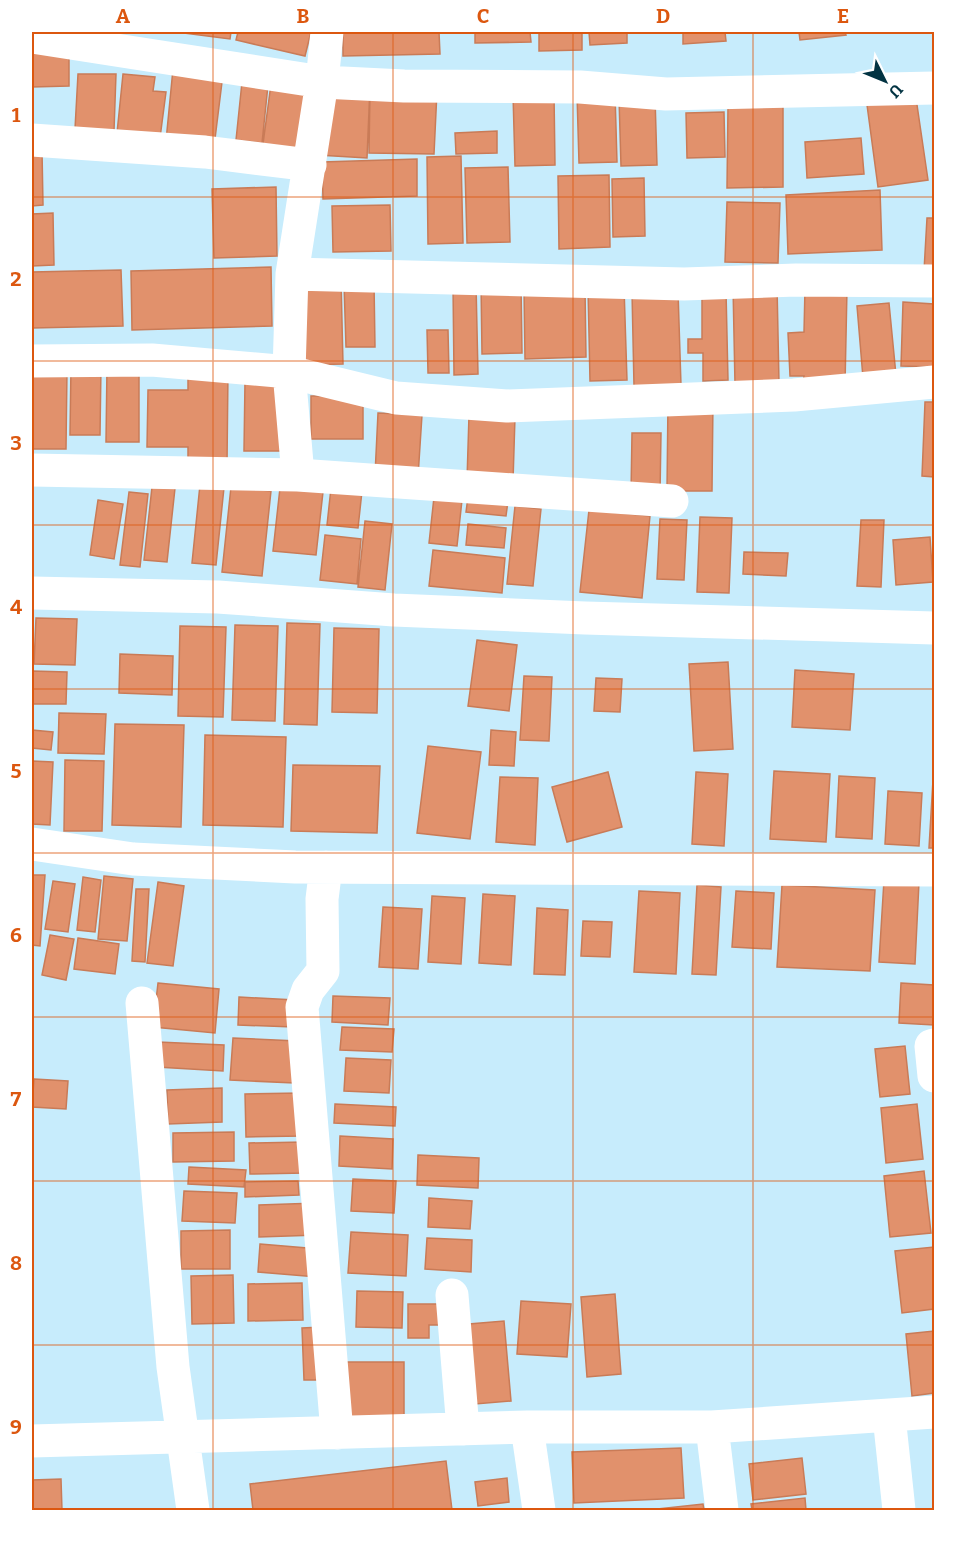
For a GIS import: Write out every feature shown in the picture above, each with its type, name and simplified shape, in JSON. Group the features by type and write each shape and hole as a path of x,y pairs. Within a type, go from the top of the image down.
{"street":[{"path":"298,475 289,372 292,274 310,165 327,32"},
{"path":"32,38 322,82 404,86 579,87 666,94 934,88"},
{"path":"32,140 205,152 310,165"},
{"path":"292,274 684,284 796,280 934,281"},
{"path":"32,361 152,360 289,372 396,398 507,406 794,395 934,382"},
{"path":"32,470 298,475 672,501"},
{"path":"32,593 218,597 394,610 573,618 934,628"},
{"path":"32,844 133,859 327,867 934,870"},
{"path":"327,867 322,899 323,971 308,990 302,1007 337,1433"},
{"path":"142,1003 173,1367 193,1510"},
{"path":"934,1045 931,1046 934,1076"},
{"path":"452,1295 463,1429"},
{"path":"32,1441 527,1427 712,1427 934,1412"},
{"path":"889,1416 899,1510"},
{"path":"527,1427 539,1510"},
{"path":"712,1427 722,1510"}],"building":[{"path":"176,32 231,32 230,39"},
{"path":"238,32 311,32 305,56 236,40"},
{"path":"343,32 439,32 440,54 343,56"},
{"path":"475,32 530,32 531,42 475,43"},
{"path":"539,32 582,32 582,50 539,51"},
{"path":"589,32 627,32 627,43 590,45"},
{"path":"683,32 725,32 726,41 683,44"},
{"path":"799,32 845,32 846,35 800,40"},
{"path":"69,50 69,86 32,87 32,51"},
{"path":"173,69 223,74 214,147 166,141"},
{"path":"78,74 116,74 114,131 75,129"},
{"path":"123,74 155,77 153,91 166,92 160,138 117,133"},
{"path":"242,82 268,85 262,143 236,140"},
{"path":"271,84 310,89 303,149 263,144"},
{"path":"332,86 370,87 367,158 318,155"},
{"path":"370,90 437,91 434,154 369,153"},
{"path":"554,93 555,165 515,166 513,94"},
{"path":"615,93 617,162 579,163 577,94"},
{"path":"655,97 657,165 621,166 619,98"},
{"path":"916,98 928,180 878,187 867,105"},
{"path":"728,106 783,106 783,187 727,188"},
{"path":"724,112 725,157 687,158 686,113"},
{"path":"497,131 497,153 456,154 455,133"},
{"path":"861,138 864,174 807,178 805,142"},
{"path":"42,150 43,205 32,206 32,151"},
{"path":"461,156 463,243 428,244 427,157"},
{"path":"417,159 417,196 323,199 322,162"},
{"path":"508,167 510,242 467,243 465,168"},
{"path":"609,175 610,247 559,249 558,176"},
{"path":"644,178 645,236 613,237 612,179"},
{"path":"276,187 277,256 214,258 212,189"},
{"path":"880,190 882,250 788,254 786,195"},
{"path":"727,202 780,203 778,263 725,262"},
{"path":"390,205 391,251 333,252 332,206"},
{"path":"53,213 54,265 32,266 32,214"},
{"path":"927,218 934,218 934,272 924,271"},
{"path":"271,267 272,326 132,330 131,271"},
{"path":"121,270 123,326 32,328 32,272"},
{"path":"341,279 343,364 301,365 299,281"},
{"path":"374,282 375,347 346,347 344,283"},
{"path":"521,282 522,353 482,354 481,283"},
{"path":"476,284 478,374 454,375 453,285"},
{"path":"777,285 779,383 735,384 733,286"},
{"path":"585,287 586,357 525,359 524,289"},
{"path":"624,287 627,380 590,381 588,288"},
{"path":"805,288 847,289 845,385 803,384 804,376 790,376 788,333 804,332"},
{"path":"678,291 681,385 634,386 632,292"},
{"path":"702,291 726,291 728,380 703,381 703,353 688,353 688,339 702,339"},
{"path":"903,302 934,304 934,367 901,366"},
{"path":"889,303 896,375 863,378 857,306"},
{"path":"427,330 448,330 449,373 428,373"},
{"path":"71,366 101,367 100,435 70,435"},
{"path":"107,367 139,368 139,442 106,442"},
{"path":"32,370 67,370 66,449 32,449"},
{"path":"188,371 228,371 227,465 188,465 188,447 147,447 148,390 188,390"},
{"path":"245,381 281,381 281,451 244,451"},
{"path":"311,396 363,396 363,439 311,439"},
{"path":"668,401 713,401 712,491 667,491"},
{"path":"925,402 934,402 934,477 922,476"},
{"path":"378,413 422,415 418,477 375,475"},
{"path":"469,415 515,417 513,481 467,480"},
{"path":"632,433 661,433 660,494 631,494"},
{"path":"201,475 225,478 216,565 192,563"},
{"path":"153,478 176,479 167,562 144,560"},
{"path":"281,479 324,483 316,555 273,551"},
{"path":"332,479 363,482 358,528 327,525"},
{"path":"231,487 271,491 262,576 222,572"},
{"path":"435,488 463,491 457,546 429,543"},
{"path":"129,492 148,494 140,567 120,565"},
{"path":"468,497 508,501 506,516 466,512"},
{"path":"98,500 123,504 114,559 90,555"},
{"path":"515,506 541,509 533,586 507,584"},
{"path":"589,510 650,516 642,598 580,592"},
{"path":"700,517 732,518 729,593 697,592"},
{"path":"660,519 687,520 684,580 657,579"},
{"path":"861,520 884,520 881,587 857,586"},
{"path":"365,521 392,524 385,590 358,587"},
{"path":"468,524 506,528 504,548 466,545"},
{"path":"325,535 361,539 357,584 320,580"},
{"path":"930,537 933,582 896,585 893,540"},
{"path":"433,550 505,558 502,593 429,586"},
{"path":"744,552 788,553 786,576 743,574"},
{"path":"36,618 77,619 75,665 34,664"},
{"path":"287,623 320,624 317,725 284,724"},
{"path":"235,625 278,626 275,721 232,720"},
{"path":"180,626 226,627 223,717 178,716"},
{"path":"334,628 379,629 377,713 332,712"},
{"path":"477,640 517,645 509,711 468,706"},
{"path":"120,654 173,656 172,695 119,693"},
{"path":"728,662 733,749 694,751 689,664"},
{"path":"795,670 854,674 850,730 792,727"},
{"path":"32,671 67,672 66,704 32,704"},
{"path":"524,676 552,677 549,741 520,740"},
{"path":"596,678 622,679 620,712 594,711"},
{"path":"59,713 106,714 104,754 58,753"},
{"path":"115,724 184,725 181,827 112,825"},
{"path":"32,730 53,732 51,750 32,748"},
{"path":"491,730 516,732 514,766 489,765"},
{"path":"205,735 286,737 283,827 203,825"},
{"path":"428,746 481,752 470,839 417,833"},
{"path":"65,760 104,761 102,831 64,831"},
{"path":"32,761 53,762 50,825 32,824"},
{"path":"293,765 380,766 377,833 291,831"},
{"path":"774,771 830,774 826,842 770,839"},
{"path":"608,772 622,827 567,842 552,787"},
{"path":"696,772 728,774 724,846 692,844"},
{"path":"839,776 875,778 872,839 836,837"},
{"path":"500,777 538,778 535,845 496,842"},
{"path":"933,780 934,848 929,848"},
{"path":"888,791 922,793 919,846 885,844"},
{"path":"32,875 45,875 40,946 32,945"},
{"path":"104,876 133,879 127,941 98,939"},
{"path":"83,877 101,880 95,932 77,930"},
{"path":"884,880 919,882 915,964 879,962"},
{"path":"53,881 75,884 68,932 45,929"},
{"path":"158,882 184,886 173,966 147,963"},
{"path":"697,885 721,887 716,975 692,974"},
{"path":"782,885 875,890 870,971 777,967"},
{"path":"136,889 149,889 145,962 132,961"},
{"path":"639,891 680,893 676,974 634,972"},
{"path":"736,891 774,893 771,949 732,947"},
{"path":"483,894 515,896 511,965 479,963"},
{"path":"432,896 465,898 461,964 428,962"},
{"path":"383,907 422,909 418,969 379,967"},
{"path":"537,908 568,910 565,975 534,974"},
{"path":"583,921 612,922 610,957 581,956"},
{"path":"50,935 74,939 66,980 42,975"},
{"path":"78,938 119,944 115,974 74,969"},
{"path":"158,983 219,989 215,1033 153,1027"},
{"path":"901,983 934,985 934,1025 899,1023"},
{"path":"333,996 390,998 388,1025 332,1022"},
{"path":"239,997 295,1000 293,1027 238,1025"},
{"path":"342,1027 394,1029 392,1052 340,1050"},
{"path":"233,1038 297,1041 294,1083 230,1080"},
{"path":"158,1042 224,1045 223,1071 157,1067"},
{"path":"905,1046 910,1094 880,1097 875,1049"},
{"path":"346,1058 391,1060 389,1093 344,1091"},
{"path":"34,1079 68,1081 66,1109 32,1107"},
{"path":"222,1088 222,1122 168,1124 167,1090"},
{"path":"301,1093 302,1136 246,1137 245,1094"},
{"path":"335,1104 396,1107 395,1126 334,1123"},
{"path":"917,1104 923,1159 886,1163 881,1108"},
{"path":"234,1132 234,1161 173,1162 173,1133"},
{"path":"340,1136 393,1139 392,1169 339,1166"},
{"path":"304,1142 305,1173 250,1174 249,1143"},
{"path":"418,1155 479,1158 478,1188 417,1185"},
{"path":"189,1167 246,1170 244,1187 188,1184"},
{"path":"924,1171 931,1233 890,1237 884,1176"},
{"path":"353,1179 396,1181 394,1213 351,1211"},
{"path":"298,1181 299,1195 245,1197 245,1182"},
{"path":"184,1191 237,1193 235,1223 182,1221"},
{"path":"429,1198 472,1201 470,1229 428,1227"},
{"path":"317,1203 318,1235 259,1237 259,1205"},
{"path":"230,1230 230,1269 181,1269 181,1231"},
{"path":"351,1232 408,1235 406,1276 348,1273"},
{"path":"427,1238 472,1240 471,1272 425,1269"},
{"path":"260,1244 319,1249 317,1277 258,1272"},
{"path":"934,1247 934,1309 902,1313 895,1251"},
{"path":"233,1275 234,1323 192,1324 191,1276"},
{"path":"302,1283 303,1320 248,1321 248,1284"},
{"path":"357,1291 403,1292 402,1328 356,1327"},
{"path":"615,1294 621,1374 587,1377 581,1297"},
{"path":"521,1301 571,1304 567,1357 517,1354"},
{"path":"408,1304 442,1304 441,1325 429,1325 429,1338 408,1338"},
{"path":"504,1321 511,1401 475,1404 469,1324"},
{"path":"322,1327 323,1380 304,1380 302,1328"},
{"path":"934,1331 934,1393 912,1396 906,1334"},
{"path":"344,1362 404,1362 404,1423 344,1423"},
{"path":"681,1448 684,1498 574,1503 572,1452"},
{"path":"802,1458 806,1494 753,1500 749,1464"},
{"path":"446,1461 452,1510 253,1510 250,1484"},
{"path":"507,1478 509,1502 478,1506 475,1482"},
{"path":"61,1479 62,1510 32,1510 32,1480"},
{"path":"805,1498 806,1510 752,1510 751,1504"},
{"path":"703,1504 704,1510 658,1510 658,1509"}]}
